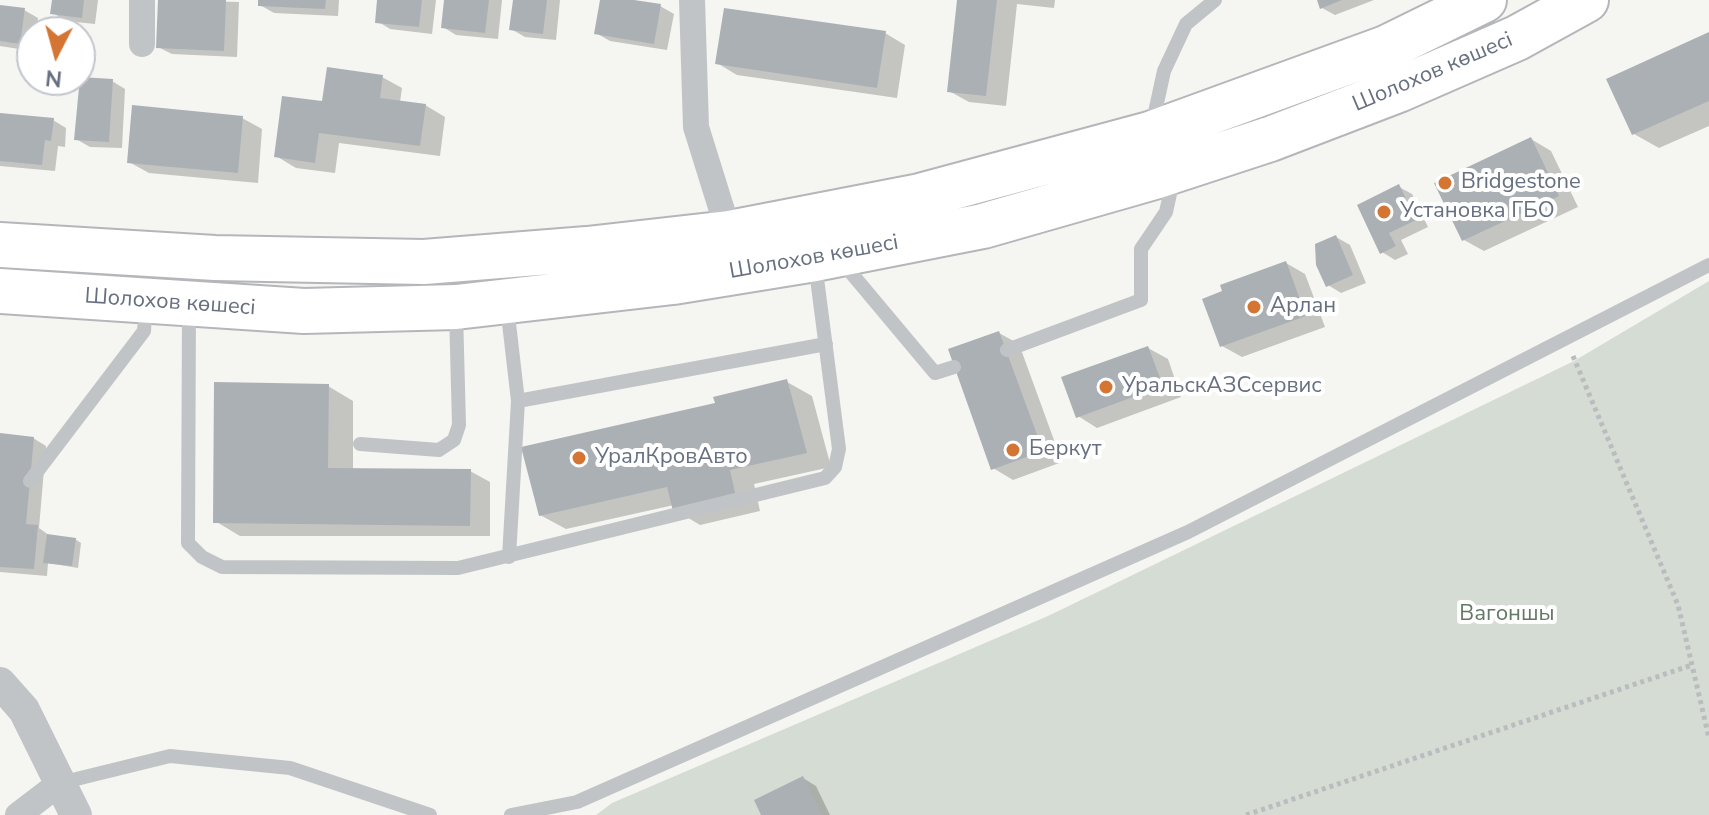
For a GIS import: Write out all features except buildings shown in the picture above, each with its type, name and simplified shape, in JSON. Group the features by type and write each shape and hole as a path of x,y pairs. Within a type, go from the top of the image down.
{"highway":[{"name":"Шолохов көшесі","path":"0,245 215,258 424,262 587,249 729,233 920,196 1150,134 1386,48 1443,12 1484,0"},
{"name":"Шолохов көшесі","path":"0,291 304,311 456,307 673,282 826,257 983,226 1270,139 1398,90 1517,38 1586,0"}],"street":[{"path":"142,0 142,44"},
{"path":"692,0 696,127 729,233"},
{"path":"0,683 24,710 76,815"},
{"path":"18,815 60,783"}],"lane":[{"path":"1150,134 1164,71 1186,24 1215,0"},
{"path":"1007,350 1141,300 1141,249 1166,212 1176,170"},
{"path":"189,305 188,543 202,557 222,567 458,568 825,478 835,467 839,449 826,344 826,257"},
{"path":"826,257 935,373 954,367"},
{"path":"511,815 577,802 1188,532 1709,265"},
{"path":"506,302 518,401 509,557"},
{"path":"30,481 144,331 146,303"},
{"path":"360,444 439,450 454,440 459,425 456,307"},
{"path":"518,401 826,344"},
{"path":"60,783 170,756 290,768 430,815"}],"path":[{"path":"1565,338 1678,605 1709,738"},
{"path":"1246,815 1692,665"}],"green space":[{"name":"Вагоншы","path":"1709,281 1709,815 596,815 612,803 1048,616 1574,361"}],"place":[{"name":"Bridgestone","path":"1445,183"},
{"name":"Установка ГБО","path":"1384,212"},
{"name":"Арлан","path":"1254,307"},
{"name":"УральскАЗСсервис","path":"1106,387"},
{"name":"Беркут","path":"1013,450"},
{"name":"УралКровАвто","path":"579,458"}]}
